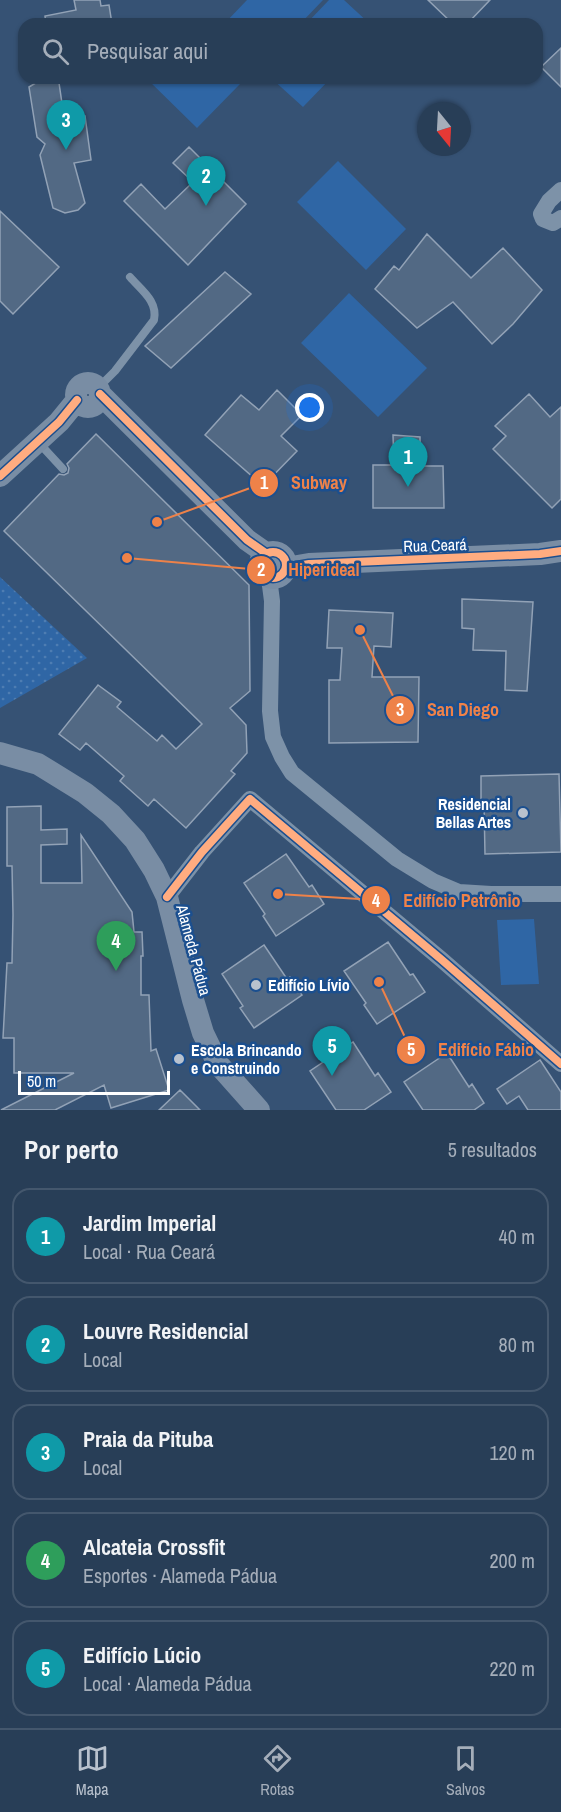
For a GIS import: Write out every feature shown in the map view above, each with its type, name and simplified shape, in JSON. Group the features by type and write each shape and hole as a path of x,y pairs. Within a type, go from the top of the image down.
{"street":[{"path":"561,190 549,201 541,214 543,219 553,223 561,218"},
{"path":"0,476 59,422 91,398 118,412 274,566 270,711 273,737 292,773 397,859 433,881 459,892 561,894"},
{"name":"Rua Ceará","path":"274,566 540,554 561,551"},
{"name":"Alameda Pádua","path":"0,753 38,764 85,793 111,814 135,840 154,870 166,897 203,1033 218,1064 259,1110"},
{"path":"166,897 202,852 250,799 442,960 561,1064"}],"lane":[{"path":"91,398 154,320 156,311 153,302 130,277"},
{"path":"37,442 63,469"}],"shaded area":[{"path":"247,0 323,0 306,18 230,18"},
{"path":"329,0 344,0 364,18 312,18"},
{"path":"152,84 240,84 197,128"},
{"path":"278,84 325,84 303,107"},
{"path":"338,161 406,229 366,270 297,202"},
{"path":"349,293 427,368 378,417 301,343"},
{"path":"0,577 87,658 0,708"},
{"path":"534,919 539,984 501,985 497,920"}],"building":[{"path":"74,0 100,0 101,6 109,5 111,18 45,18 45,16 76,10"},
{"path":"428,0 490,0 473,18 447,18"},
{"path":"561,48 561,87 543,69 543,65"},
{"path":"34,84 59,84 64,117 85,116 91,160 74,163 85,203 78,210 65,213 53,208 40,155 45,144 37,137 29,87"},
{"path":"189,147 246,204 188,265 124,201 141,184 165,209 193,182 173,163"},
{"path":"0,211 59,267 13,314 0,301"},
{"path":"427,234 471,278 503,248 542,290 513,324 492,344 453,302 417,328 375,289 394,266 399,270"},
{"path":"225,272 251,294 171,368 145,346"},
{"path":"277,390 302,415 281,436 297,451 263,486 205,435 241,395 259,410"},
{"path":"529,394 550,417 561,407 561,499 552,508 493,449 506,436 495,426"},
{"path":"96,434 249,585 250,691 230,708 246,725 247,753 231,771 235,774 186,828 154,799 148,806 120,781 124,776 86,743 80,750 59,734 98,685 121,702 117,707 157,741 162,735 176,749 202,724 4,531 59,474 68,473 67,464"},
{"path":"393,435 420,437 420,466 443,466 444,508 373,508 373,465 394,465"},
{"path":"462,599 533,602 527,691 505,690 506,651 473,650 474,629 462,628"},
{"path":"329,610 393,613 391,647 374,646 372,677 419,677 418,742 329,743 329,680 340,680 342,648 327,648"},
{"name":"Residencial Bellas Artes","path":"559,774 561,852 485,854 481,776"},
{"path":"41,806 41,830 67,829 67,844 41,845 41,883 82,883 81,835 132,912 134,932 142,932 141,995 149,995 151,1051 156,1049 169,1090 111,1108 104,1085 55,1110 1,1110 74,1073 14,1073 14,1038 3,1038 7,963 12,963 13,915 12,866 7,866 7,807"},
{"path":"286,854 309,887 312,885 324,904 276,936 263,916 265,914 244,883"},
{"path":"388,942 410,975 413,974 425,992 377,1024 344,971"},
{"name":"Edifício Lívio","path":"264,945 287,979 290,977 302,995 254,1028 240,1008 243,1006 222,974"},
{"path":"353,1042 375,1076 378,1073 391,1092 364,1110 336,1110 310,1071"},
{"path":"447,1053 469,1087 472,1084 484,1103 474,1110 423,1110 404,1082"},
{"path":"540,1060 561,1092 561,1110 528,1110 519,1096 507,1104 497,1089"},
{"path":"180,1090 200,1110 159,1110"}],"cycle path":[{"path":"100,394 247,540 267,554"},
{"path":"0,476 59,422 77,400"},
{"path":"286,568 309,564 540,554 561,551"},
{"path":"273,552 282,556 286,565 282,574 273,578 264,574 260,565 264,556 273,552"},
{"path":"167,897 202,852 250,799 442,960 561,1064"}],"place":[{"name":"Praia da Pituba","path":"66,150"},
{"name":"Louvre Residencial","path":"206,206"},
{"name":"Jardim Imperial","path":"408,487"},
{"name":"Subway","path":"157,522"},
{"name":"Hiperideal","path":"127,558"},
{"name":"San Diego","path":"360,630"},
{"name":"Residencial Bellas Artes","path":"523,813"},
{"name":"Edifício Petrônio","path":"278,894"},
{"name":"Alcateia Crossfit","path":"116,971"},
{"name":"Edifício Fábio","path":"379,982"},
{"name":"Edifício Lívio","path":"256,985"},
{"name":"Escola Brincando e Construindo","path":"179,1059"},
{"name":"Edifício Lúcio","path":"332,1076"}]}
